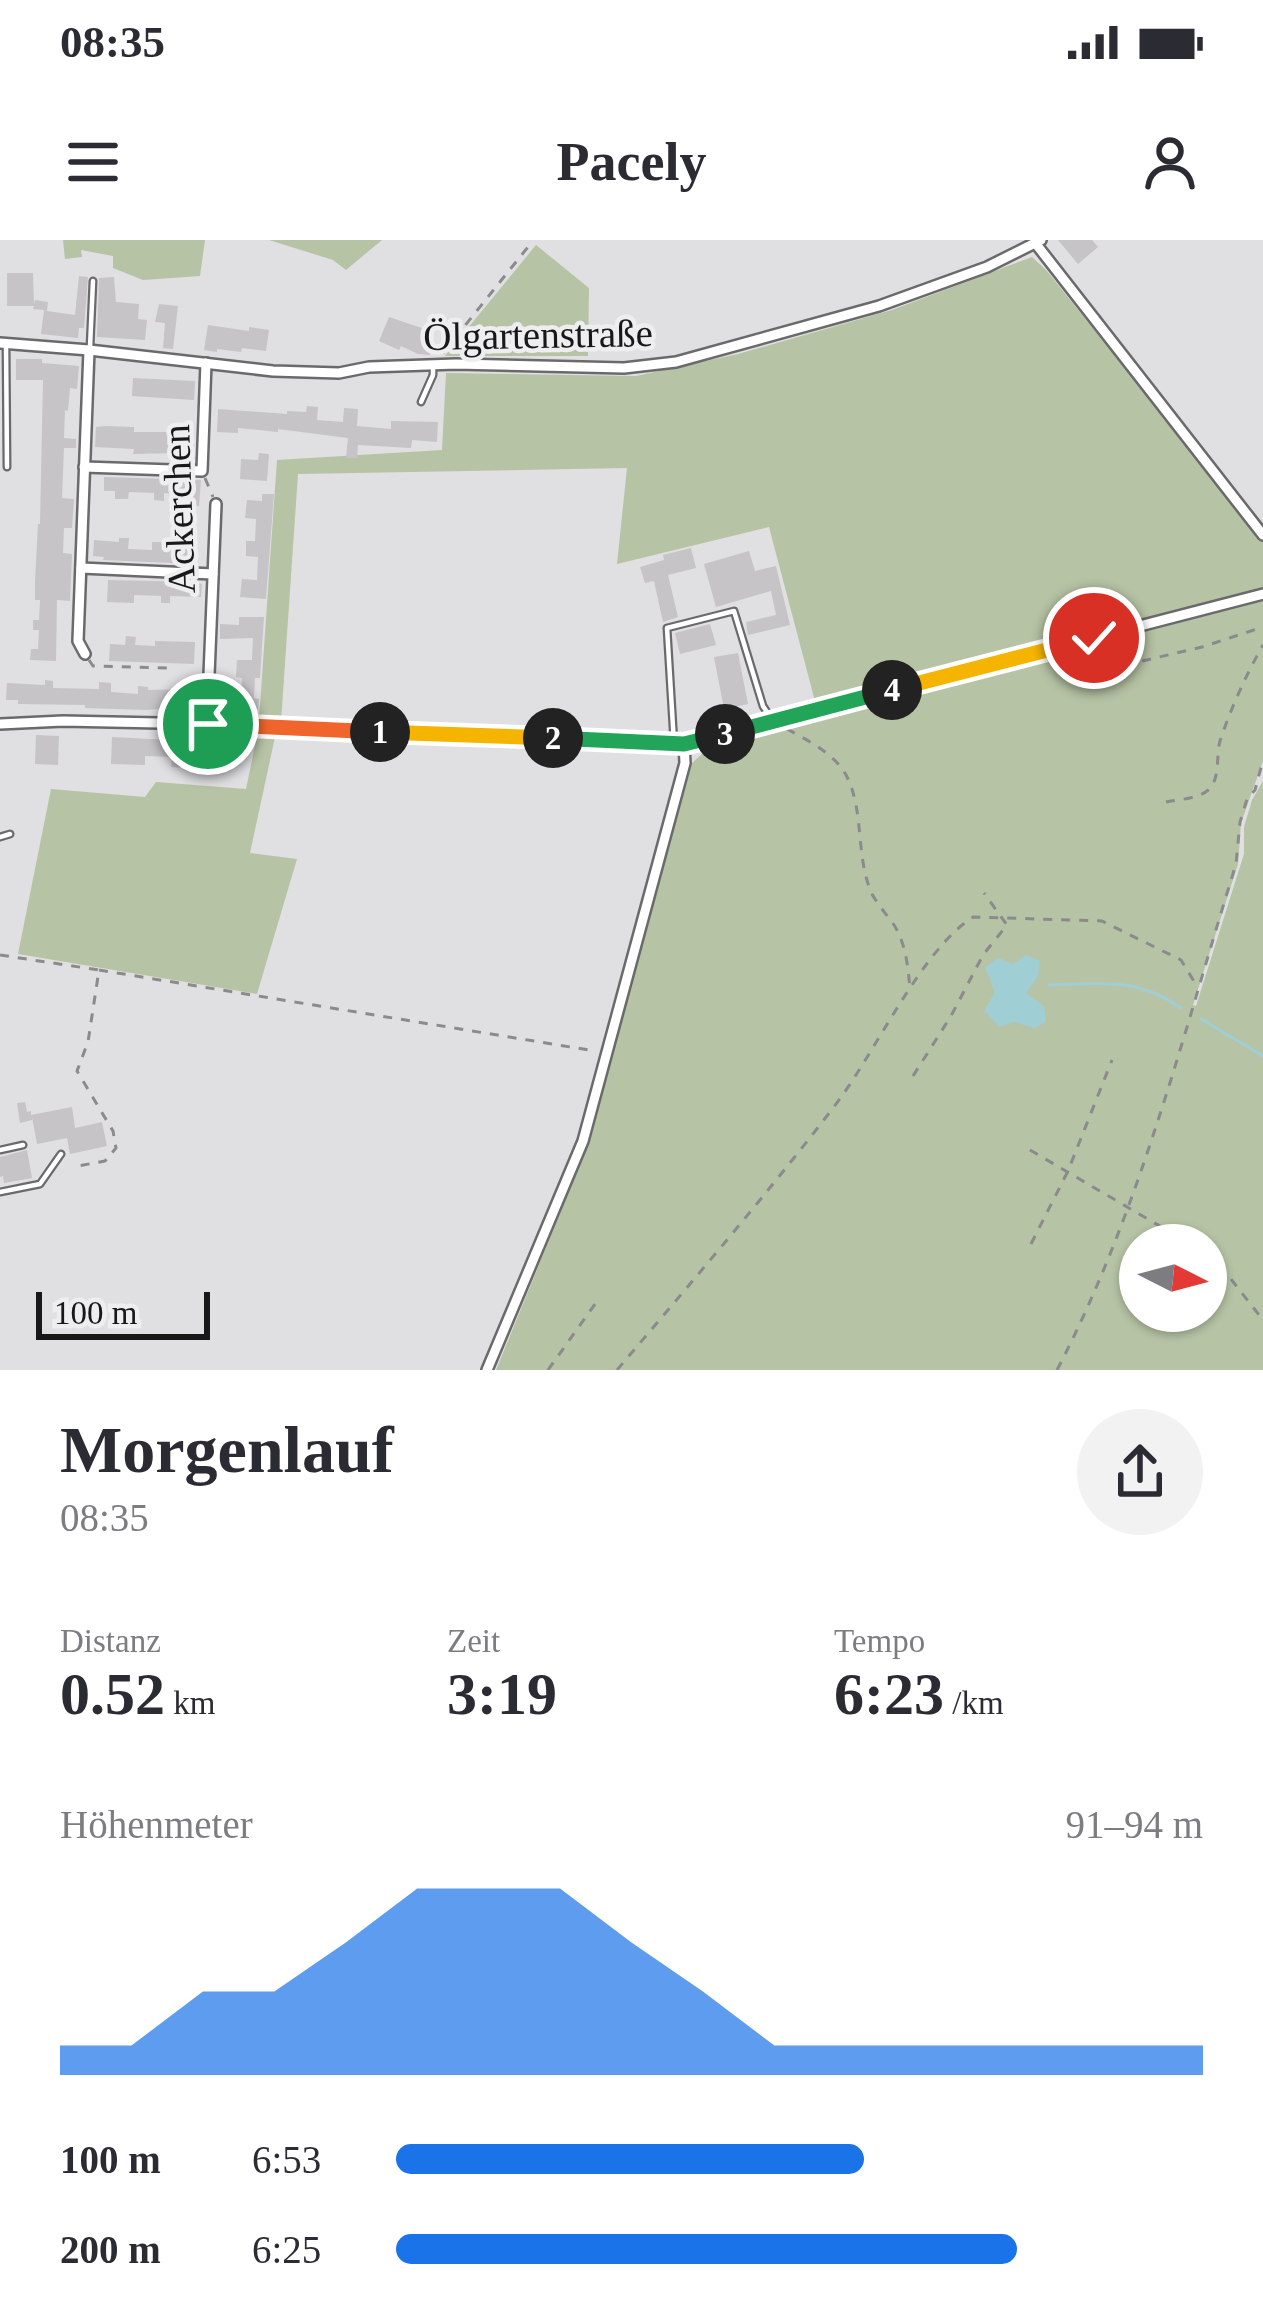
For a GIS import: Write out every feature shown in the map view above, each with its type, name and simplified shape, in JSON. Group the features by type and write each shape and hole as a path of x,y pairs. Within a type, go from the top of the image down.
{"street":[{"name":"Ölgartenstraße","path":"3,343 273,371 339,373 434,364 625,368 676,362 880,306 987,267 1038,241"},
{"path":"1038,241 1263,535"},
{"path":"85,654 78,640 89,350"},
{"name":"Ackerchen","path":"202,471 206,363"},
{"path":"84,467 202,471"},
{"name":"Ackerchen","path":"208,724 216,504"},
{"path":"81,568 213,574"},
{"path":"0,724 208,724 679,744 1263,594"},
{"path":"487,1370 583,1141 685,763 679,744"}],"lane":[{"path":"89,350 93,281"},
{"name":"Ölgartenstraße","path":"3,343 7,467"},
{"path":"421,402 434,364"},
{"path":"679,744 667,628 734,611 763,706 773,721"},
{"path":"0,837 10,834"},
{"path":"0,1150 23,1145"},
{"path":"0,1192 40,1184 61,1154"}],"path":[{"path":"434,364 532,242"},
{"name":"Ackerchen","path":"202,471 216,504"},
{"path":"1110,675 1121,666 1263,627"},
{"path":"1166,802 1209,790 1215,780 1219,745 1263,645"},
{"path":"85,654 93,666 170,668"},
{"path":"773,721 805,738 837,762 847,776 863,864 873,895 904,946 910,990"},
{"path":"1058,1370 1130,1207 1236,864 1240,822 1263,760"},
{"path":"913,1076 983,955 1007,925 984,893"},
{"path":"617,1370 836,1105 956,928 974,917 1102,921 1181,960 1198,988"},
{"path":"0,955 606,1053"},
{"path":"78,1166 105,1161 116,1148 113,1131 76,1070 88,1042 99,970"},
{"path":"909,974 921,974"},
{"path":"1031,1244 1068,1171 1112,1060"},
{"path":"1030,1150 1158,1224"},
{"path":"1227,1274 1263,1320"},
{"path":"548,1370 600,1297"}],"green space":[{"path":"63,240 205,240 200,276 143,280 113,268 113,256 81,250 82,257 65,259"},
{"path":"269,240 382,240 346,270 333,260"},
{"path":"536,245 589,288 588,356 445,356"},
{"path":"1032,257 1263,541 1263,587 816,705 769,527 617,564 627,468 298,474 281,722 259,720 277,460 442,450 446,373 636,376 738,354 892,310"},
{"path":"1263,601 1263,761 1241,823 1238,864 1193,1005 1244,854 1244,827 1252,800 1263,781 1263,1370 496,1370 590,1140 690,765 714,743"},
{"path":"257,736 275,737 250,853 297,859 257,994 18,954 51,789 145,797 156,782 246,789"}],"water":[{"path":"1026,955 1040,961 1038,976 1026,993 1044,1006 1046,1022 1035,1028 1013,1022 1000,1027 984,1011 995,992 985,967 999,958 1013,964"}],"building":[{"path":"1058,240 1092,240 1098,247 1078,264"},
{"path":"7,273 33,273 34,304 35,300 48,302 47,311 75,315 79,276 88,277 84,328 79,328 78,338 41,334 44,310 7,306"},
{"path":"114,277 116,302 139,304 138,319 147,320 145,340 97,337 99,278"},
{"path":"159,304 178,306 173,349 163,348 165,323 155,322"},
{"path":"389,317 431,331 430,355 379,341"},
{"path":"208,325 269,330 266,351 204,350"},
{"path":"16,359 79,366 77,389 70,388 65,410 64,438 76,439 76,448 64,448 62,498 74,499 72,528 64,528 63,553 72,554 70,601 57,600 56,661 30,660 31,649 38,649 39,630 33,630 33,620 39,620 40,600 35,600 35,581 43,380 16,380"},
{"path":"133,378 195,381 194,400 132,396"},
{"path":"307,406 318,407 317,420 343,422 344,408 358,409 357,426 391,429 391,421 438,422 437,442 412,440 411,448 358,445 357,458 346,458 348,438 278,429 217,432 218,409 287,414 306,412"},
{"path":"96,427 134,427 134,432 194,432 194,457 95,447"},
{"path":"259,453 269,454 267,481 240,479 241,459 258,460"},
{"path":"104,477 201,480 199,506 183,505 183,495 164,493 164,501 154,500 154,493 129,492 128,499 115,499 115,491 104,491"},
{"path":"262,494 274,494 266,599 240,597 242,579 257,580 258,557 246,556 246,541 255,541 256,519 245,518 247,500 262,501"},
{"path":"119,538 129,538 128,549 152,550 152,542 162,542 162,549 194,544 194,564 93,556 94,540 119,542"},
{"path":"691,548 696,568 668,575 678,617 663,622 654,581 645,583 640,567"},
{"path":"749,551 755,571 776,566 790,625 748,635 746,622 776,615 771,591 716,607 704,564"},
{"path":"108,580 193,582 202,584 201,597 170,596 170,603 161,603 161,596 134,595 134,603 107,602"},
{"path":"239,617 264,617 260,678 255,678 258,709 230,708 230,697 241,697 237,660 252,660 253,638 220,639 220,624 239,625"},
{"path":"710,624 716,645 680,654 675,633"},
{"path":"126,636 136,637 135,645 195,642 194,664 109,661 110,644 125,645"},
{"path":"738,653 748,704 724,709 714,657"},
{"path":"45,680 53,681 53,688 99,689 99,682 111,683 111,692 138,694 138,686 188,689 188,706 85,708 6,700 7,683 45,685"},
{"path":"36,735 59,736 58,765 35,764"},
{"path":"112,737 231,743 230,770 213,769 213,762 171,767 172,757 145,756 145,765 111,764"},
{"path":"25,1102 31,1115 72,1107 75,1128 102,1122 107,1146 70,1154 67,1138 37,1144 32,1117 20,1123 17,1103"},
{"path":"27,1150 32,1178 4,1183 0,1157"}],"waterway":[{"path":"1049,985 1133,987 1181,1008"},
{"path":"1201,1019 1263,1056"}],"route":[{"path":"208,724 684,744 1094,638"}]}
